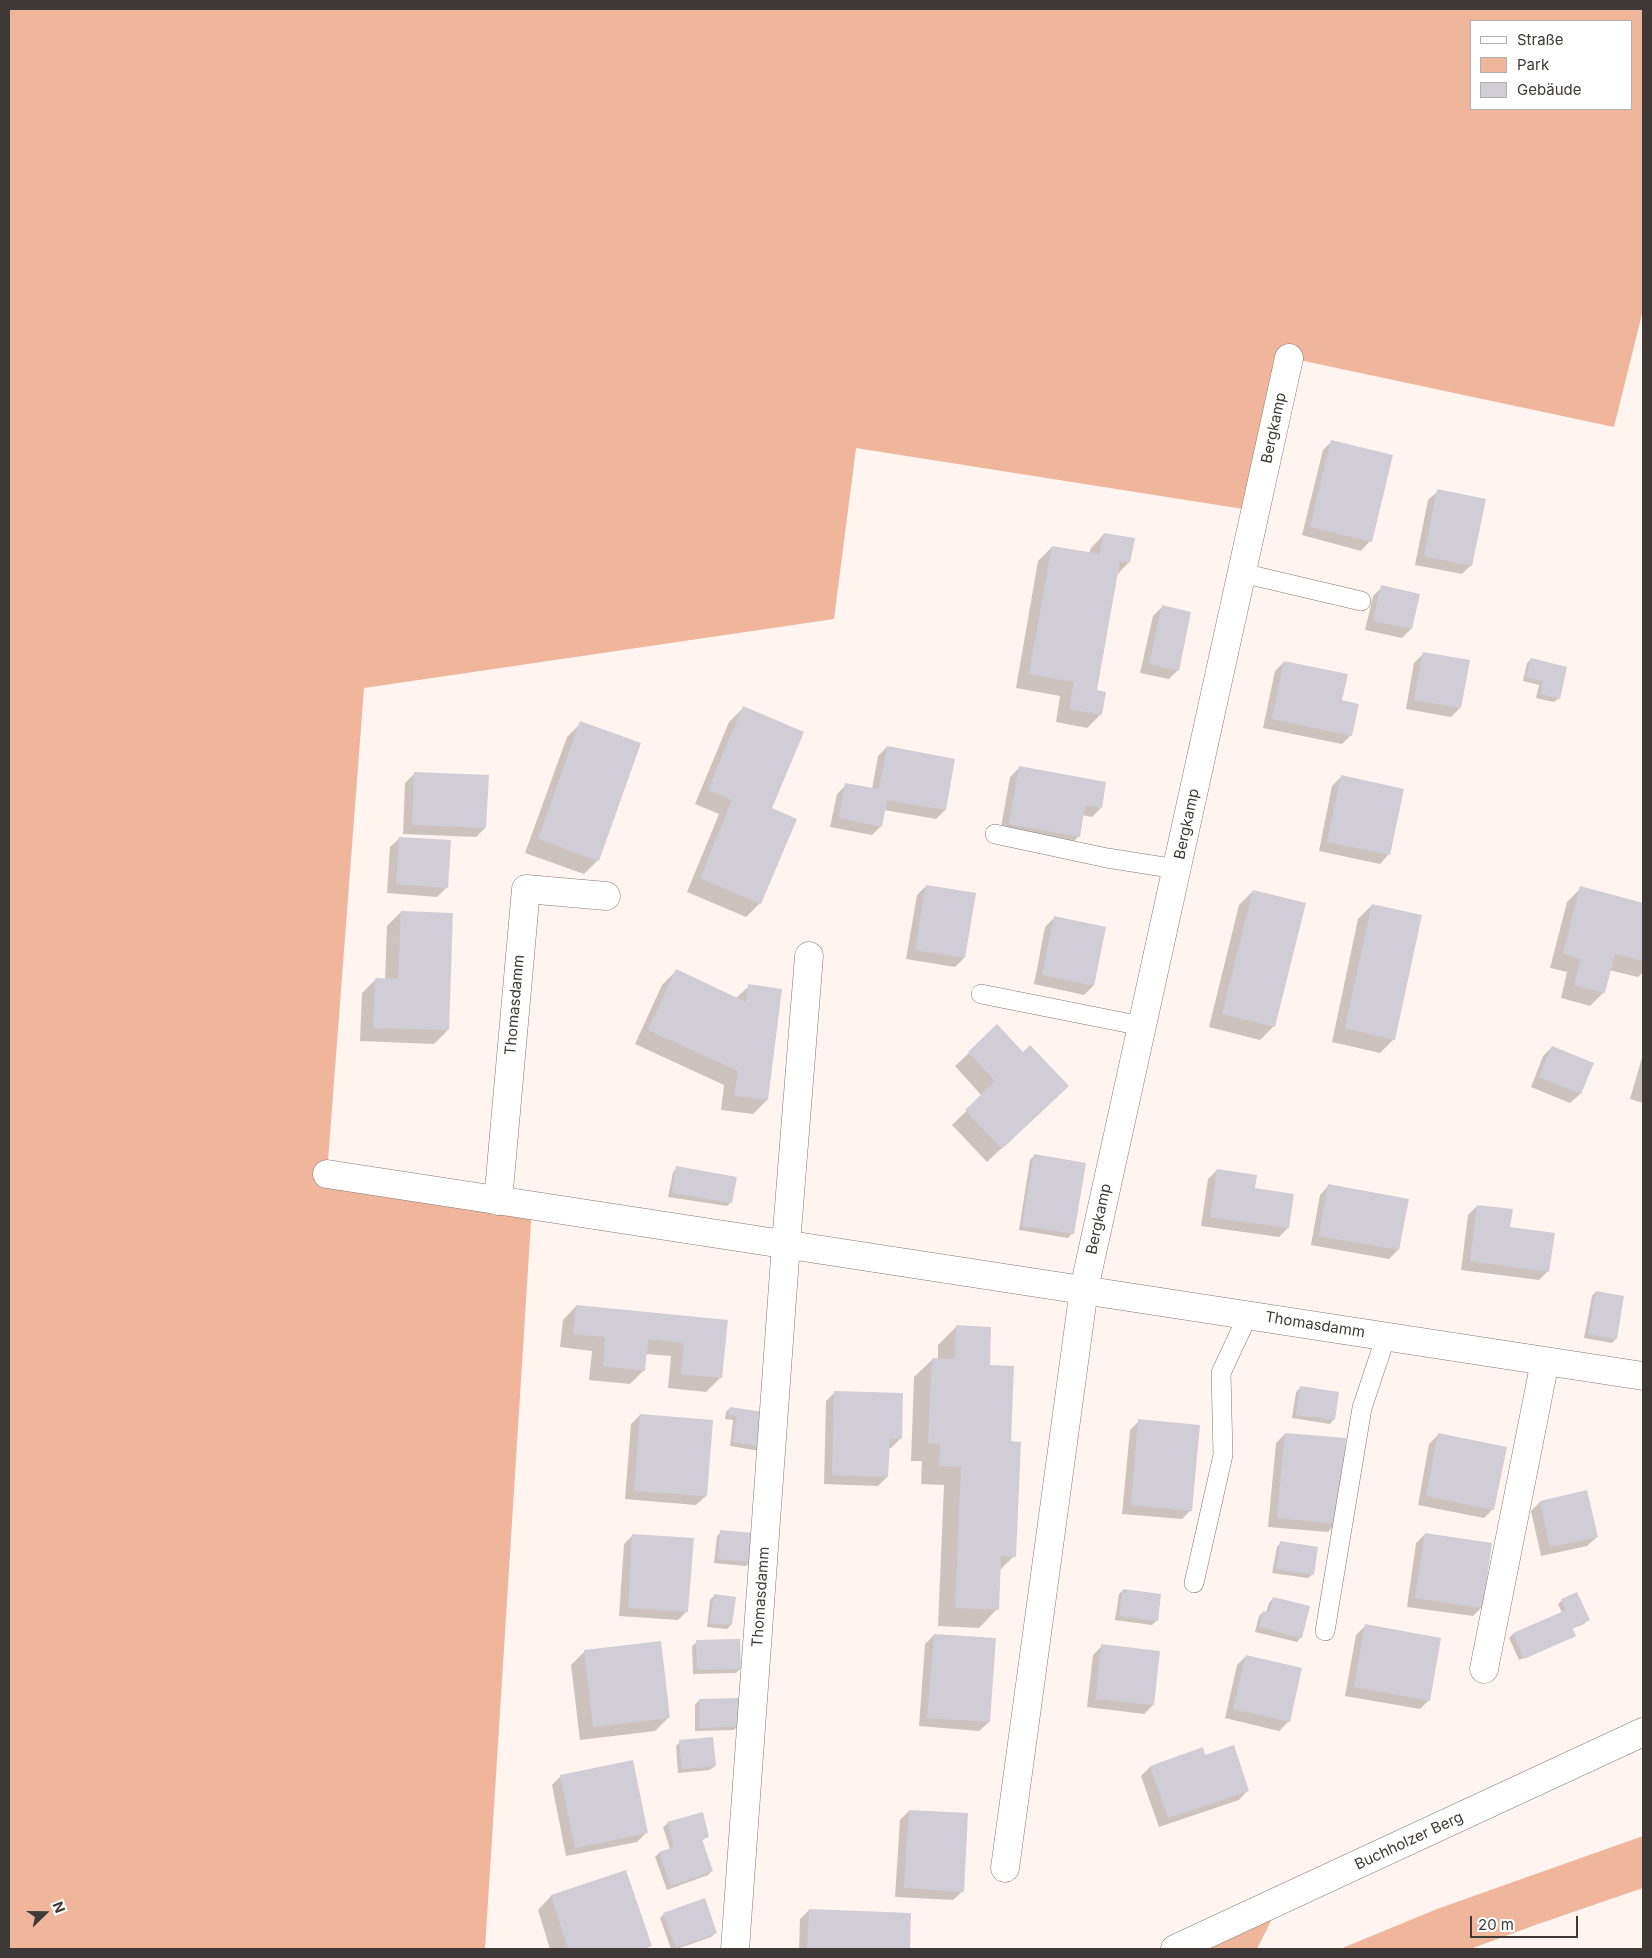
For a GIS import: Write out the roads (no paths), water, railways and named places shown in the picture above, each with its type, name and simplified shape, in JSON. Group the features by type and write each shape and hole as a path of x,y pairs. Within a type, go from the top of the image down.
{"street":[{"name":"Bergkamp","path":"1084,1289 1290,358"},
{"name":"Thomasdamm","path":"498,1201 526,889 606,896"},
{"name":"Thomasdamm","path":"735,1949 786,1244 809,956"},
{"name":"Thomasdamm","path":"327,1174 1643,1376"},
{"path":"1005,1868 1084,1289"},
{"path":"1484,1669 1545,1361"},
{"name":"Buchholzer Berg","path":"1175,1949 1643,1732"}],"lane":[{"path":"1242,573 1361,601"},
{"path":"995,834 1107,858 1177,869"},
{"path":"981,994 1142,1026"},
{"path":"1194,1583 1223,1454 1221,1373 1248,1315"},
{"path":"1325,1631 1362,1408 1386,1336"}]}
